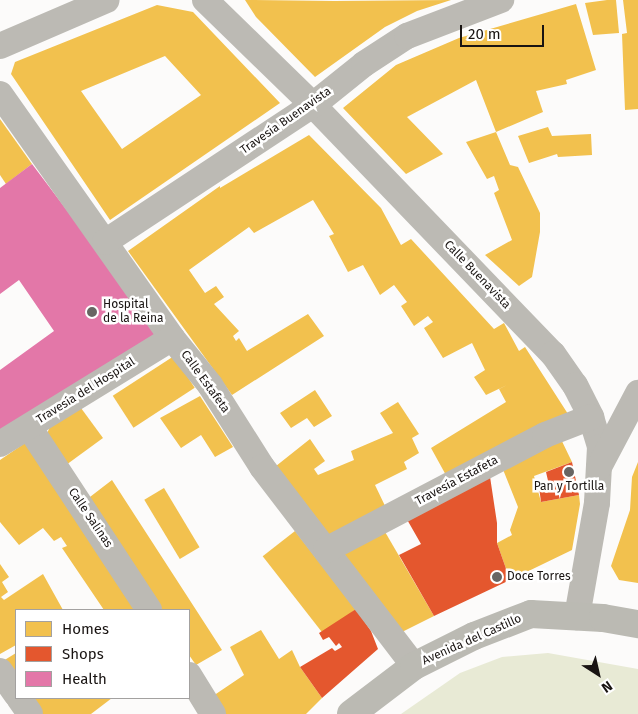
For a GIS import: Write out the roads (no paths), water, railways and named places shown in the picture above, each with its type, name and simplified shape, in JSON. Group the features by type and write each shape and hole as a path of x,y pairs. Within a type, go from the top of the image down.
{"main road":[{"name":"Avenida del Castillo","path":"351,714 414,666 474,636 531,614 638,624"}],"street":[{"path":"0,46 107,0"},
{"name":"Calle Buenavista","path":"205,0 313,105 553,354 575,385 591,417 600,446 597,503 577,617"},
{"name":"Travesía Buenavista","path":"105,242 313,105 364,64 407,36 501,0"},
{"name":"Calle Estafeta","path":"0,94 172,338 210,385 262,467 414,666"},
{"name":"Travesía del Hospital","path":"0,444 172,338"},
{"path":"599,468 638,393"},
{"name":"Travesía Estafeta","path":"326,550 545,435 591,417"},
{"name":"Calle Salinas","path":"29,427 148,609"},
{"path":"0,672 15,693"},
{"path":"190,677 213,714"},
{"path":"20,699 30,714"}],"place":[{"name":"Hospital de la Reina","path":"92,312"},
{"name":"Pan y Tortilla","path":"569,472"},
{"name":"Doce Torres","path":"497,577"}]}
